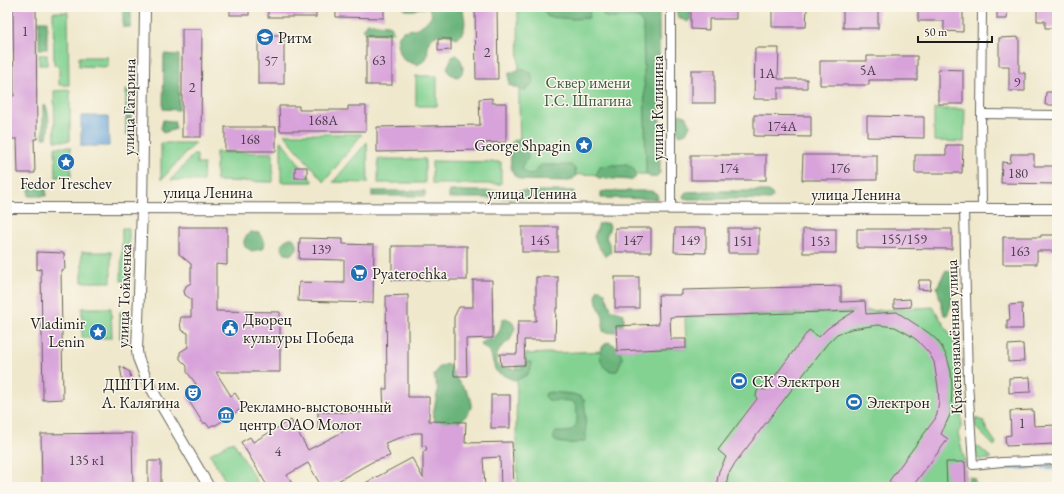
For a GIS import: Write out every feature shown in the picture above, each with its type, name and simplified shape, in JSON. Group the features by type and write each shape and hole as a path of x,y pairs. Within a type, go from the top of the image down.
{"street":[{"name":"улица Гагарина","path":"142,208 145,7"},
{"name":"улица Калинина","path":"671,7 671,208"},
{"path":"982,7 982,209"},
{"path":"981,114 1057,115"},
{"name":"улица Ленина","path":"7,208 1057,209"},
{"name":"улица Тойменка","path":"142,208 136,344 138,358 142,370 154,394 210,487"},
{"name":"Краснознамённая улица","path":"964,209 968,381 973,465 1002,462 1057,460"}],"green space":[{"path":"403,7 462,7 465,20 463,32 457,38 444,34 433,37 428,45 426,58 417,65 404,60 400,53 397,38 403,31 423,25 432,15 429,8 405,10"},
{"path":"590,7 589,18 574,19 548,17 542,8"},
{"path":"604,7 655,7 659,13 660,173 656,177 650,177 646,172 643,25 639,18 608,18 604,16 602,11"},
{"name":"Сквер имени Г.С. Шпагина","path":"656,7 657,174 520,175 518,8"},
{"path":"675,7 689,7 691,19 687,22 678,17"},
{"path":"123,8 131,8 131,27 123,27"},
{"path":"53,12 68,12 69,85 59,85 59,65 54,65"},
{"path":"7,19 9,21 7,66"},
{"path":"39,21 47,21 47,49 39,49"},
{"path":"367,23 388,25 392,27 393,32 388,34 367,33 363,29"},
{"path":"164,54 179,55 179,110 163,109"},
{"path":"39,55 47,55 47,65 39,65"},
{"path":"457,55 461,61 463,71 462,74 456,77 449,73 447,68 452,57"},
{"path":"79,57 108,57 108,67 79,66"},
{"path":"521,69 531,73 534,82 524,91 509,85 509,73"},
{"path":"416,76 437,76 437,106 416,106"},
{"path":"70,90 70,141 55,141 54,91"},
{"path":"126,90 131,90 131,134 126,134"},
{"path":"43,105 46,106 49,118 47,138 43,138"},
{"path":"934,109 965,109 964,142 934,141"},
{"path":"679,114 686,116 690,125 686,133 680,135 675,129 674,122"},
{"path":"163,120 174,121 176,129 163,133 161,128"},
{"path":"284,134 362,134 324,182"},
{"path":"281,140 313,182 281,182"},
{"path":"514,140 523,140 527,144 528,159 524,162 522,167 527,174 530,175 534,173 541,165 571,165 575,169 576,176 569,181 522,180 517,178 511,165 511,144"},
{"path":"367,142 368,183 333,182"},
{"path":"161,143 195,143 161,180"},
{"path":"55,147 70,147 71,156 64,158 64,162 71,165 71,177 56,177"},
{"path":"216,152 273,153 273,182 216,181"},
{"path":"193,155 197,155 197,164 204,164 203,181 171,180"},
{"path":"378,159 425,159 425,183 378,183"},
{"path":"432,161 501,162 501,184 432,184"},
{"path":"627,164 634,169 636,177 632,180 599,178 596,176 600,166"},
{"path":"29,185 47,185 46,196 29,196"},
{"path":"372,191 425,191 425,196 372,196"},
{"path":"449,191 574,191 574,198 449,198"},
{"path":"651,191 657,194 658,199 601,198 601,192"},
{"path":"769,191 773,197 770,200 689,199 684,198 683,196 686,192"},
{"path":"599,224 609,224 610,227 606,237 611,252 605,256 594,237"},
{"path":"122,228 129,228 129,281 121,281"},
{"path":"250,232 260,233 265,242 262,249 252,251 245,247 244,240"},
{"path":"289,238 293,238 297,244 297,249 290,255 284,252 281,246 284,241"},
{"path":"82,252 111,252 111,282 82,282"},
{"path":"946,270 953,273 953,289 949,310 947,315 944,315 937,287"},
{"path":"600,289 605,293 611,309 623,314 624,318 624,323 622,326 611,333 603,331 603,318 596,299 597,290"},
{"name":"СК Электрон","path":"933,307 960,351 960,398 962,425 958,433 965,462 966,487 518,487 516,439 517,365 525,365 525,354 686,348 685,317 866,311"},
{"path":"82,308 111,308 112,338 82,338"},
{"path":"120,312 128,312 128,338 120,338"},
{"path":"506,318 512,321 515,328 510,340 500,348 497,355 497,364 499,367 516,369 523,368 526,366 527,362 531,362 532,365 528,374 519,379 513,380 497,372 490,352 482,346 481,343 497,334 500,330 503,319"},
{"path":"608,342 618,348 622,356 617,371 606,369 601,360 601,349"},
{"path":"447,364 457,380 469,394 472,404 467,415 458,422 450,424 436,424 433,414 438,390 434,376 439,367"},
{"path":"546,393 573,394 584,400 586,440 561,443 554,440 554,435 556,432 570,431 575,427 577,417 574,402 548,400 545,396"},
{"path":"975,418 983,421 996,443 994,446 975,427"},
{"path":"233,441 260,487 229,487 210,454"},
{"path":"975,446 980,448 990,457 990,459 981,460 977,458"},
{"path":"969,477 974,478 977,487 967,487"}],"water":[{"path":"81,116 108,116 109,146 81,146"}],"building":[{"path":"13,7 36,7 37,139 34,139 35,173 18,173 17,139 7,139 7,96 14,96"},
{"path":"230,7 249,7 249,15 230,15"},
{"path":"268,7 316,7 316,17 268,17"},
{"path":"336,7 384,7 384,18 336,17"},
{"path":"475,7 497,7 498,79 476,79"},
{"path":"691,7 736,7 736,19 709,19 709,30 691,29"},
{"path":"772,7 807,7 806,27 772,27"},
{"path":"843,7 878,7 878,28 843,28"},
{"path":"918,7 963,7 963,32 944,31 944,21 918,21"},
{"path":"997,7 1008,7 1007,19 997,19"},
{"path":"1037,7 1057,7 1056,28 1045,28 1045,21 1037,21"},
{"path":"182,29 202,29 201,137 182,137"},
{"path":"258,35 284,35 284,84 258,84"},
{"path":"366,36 392,36 392,85 366,85"},
{"path":"1019,37 1019,73 1025,73 1025,91 1009,91 1009,66 999,66 999,38"},
{"path":"438,39 451,39 451,50 438,51"},
{"path":"755,48 779,48 778,79 807,79 807,88 778,88 778,99 754,99"},
{"path":"867,56 917,56 917,80 869,80 869,85 820,85 820,61 867,61"},
{"path":"938,69 963,70 963,104 938,104"},
{"path":"691,70 715,70 715,103 691,103"},
{"path":"1046,92 1057,92 1057,105 1045,105"},
{"path":"492,98 492,103 506,103 506,142 483,143 483,150 377,152 377,127 480,125 479,99"},
{"path":"279,106 299,106 299,110 348,110 348,106 366,106 366,131 280,131"},
{"path":"754,115 811,116 811,137 754,136"},
{"path":"867,116 924,117 924,138 867,137"},
{"path":"225,127 276,127 276,151 225,151"},
{"path":"946,145 963,145 962,173 915,173 915,155 946,155"},
{"path":"1011,154 1034,154 1034,166 1057,166 1057,184 1001,183 1002,162 1010,163"},
{"path":"691,155 766,155 766,180 691,180"},
{"path":"803,155 877,155 877,180 802,180"},
{"path":"295,167 307,167 307,178 295,178"},
{"name":"Дворец культуры Победа","path":"179,227 227,227 227,265 216,264 216,311 280,312 280,372 216,372 231,396 235,393 244,407 216,425 209,427 206,423 203,423 187,398 191,387 196,384 187,372 187,366 180,359 180,352 188,347 188,333 181,330 180,321 181,317 191,317 191,299 185,295 184,291 186,286 191,283 191,264 179,254"},
{"path":"522,227 558,227 558,252 522,252"},
{"path":"615,228 651,228 651,252 615,252"},
{"path":"675,228 706,228 706,253 674,252"},
{"path":"728,228 759,228 759,253 728,253"},
{"path":"803,229 836,229 836,253 803,253"},
{"path":"857,229 952,229 952,249 857,248"},
{"path":"1041,235 1057,235 1057,251 1037,251 1037,264 1003,264 1003,237 1041,237"},
{"path":"300,238 343,239 343,244 374,245 373,303 298,301 299,282 344,283 344,260 299,259"},
{"path":"392,246 467,246 467,280 392,280"},
{"path":"37,252 64,253 65,269 61,270 63,399 43,400 41,269 37,270"},
{"path":"536,277 558,277 558,308 556,308 555,340 524,340 525,365 501,366 500,354 517,354 518,321 536,321"},
{"path":"615,277 639,277 639,308 615,308"},
{"path":"473,280 492,280 493,338 466,339 467,376 454,376 454,317 459,307 473,307"},
{"path":"919,280 931,280 930,290 918,289"},
{"path":"841,286 841,302 865,301 866,314 897,312 929,333 942,347 947,357 951,372 952,386 951,413 941,434 948,439 912,487 898,487 889,481 935,419 937,414 939,401 934,362 929,353 917,340 895,327 878,325 851,329 837,334 827,344 735,463 728,475 726,487 716,487 719,471 726,457 718,450 757,399 757,391 760,389 766,390 766,379 768,377 775,376 809,330 819,337 828,328 855,311 670,317 671,339 686,339 686,348 617,351 616,326 659,324 658,295 682,295 682,290"},
{"path":"408,295 408,397 429,397 429,421 466,422 465,443 512,442 514,487 501,487 500,457 483,458 485,487 358,487 412,458 423,478 423,452 427,449 425,445 422,446 422,433 414,433 385,443 390,456 372,462 327,487 326,484 321,486 308,463 287,475 294,487 268,487 241,442 250,437 253,442 291,420 308,450 348,429 318,429 318,412 384,413 383,389 387,389 386,296"},
{"path":"910,299 911,307 894,308 894,300"},
{"path":"1022,304 1023,329 1007,329 1007,320 1010,320 1009,305"},
{"path":"1023,344 1024,361 1008,362 1008,345"},
{"path":"120,366 130,372 131,383 123,384"},
{"path":"1030,377 1031,392 1009,393 1009,378"},
{"path":"491,395 510,395 510,428 491,428"},
{"path":"1033,410 1034,426 1057,425 1056,444 1006,446 1005,436 1011,435 1010,411"},
{"path":"132,433 133,487 42,487 41,434"},
{"path":"148,461 161,461 161,487 148,487"},
{"path":"946,462 965,462 966,487 947,487"}],"waterway":[{"path":"987,469 1057,467"}],"place":[{"name":"Ритм","path":"265,37"},
{"name":"George Shpagin","path":"584,145"},
{"name":"Fedor Treschev","path":"66,162"},
{"name":"Pyaterochka","path":"359,273"},
{"name":"Дворец культуры Победа","path":"230,328"},
{"name":"Vladimir Lenin","path":"98,332"},
{"name":"СК Электрон","path":"739,381"},
{"name":"ДШТИ им. А. Калягина","path":"193,393"},
{"name":"Электрон","path":"854,402"},
{"name":"Рекламно-выстовочный центр ОАО Молот","path":"226,415"}]}
